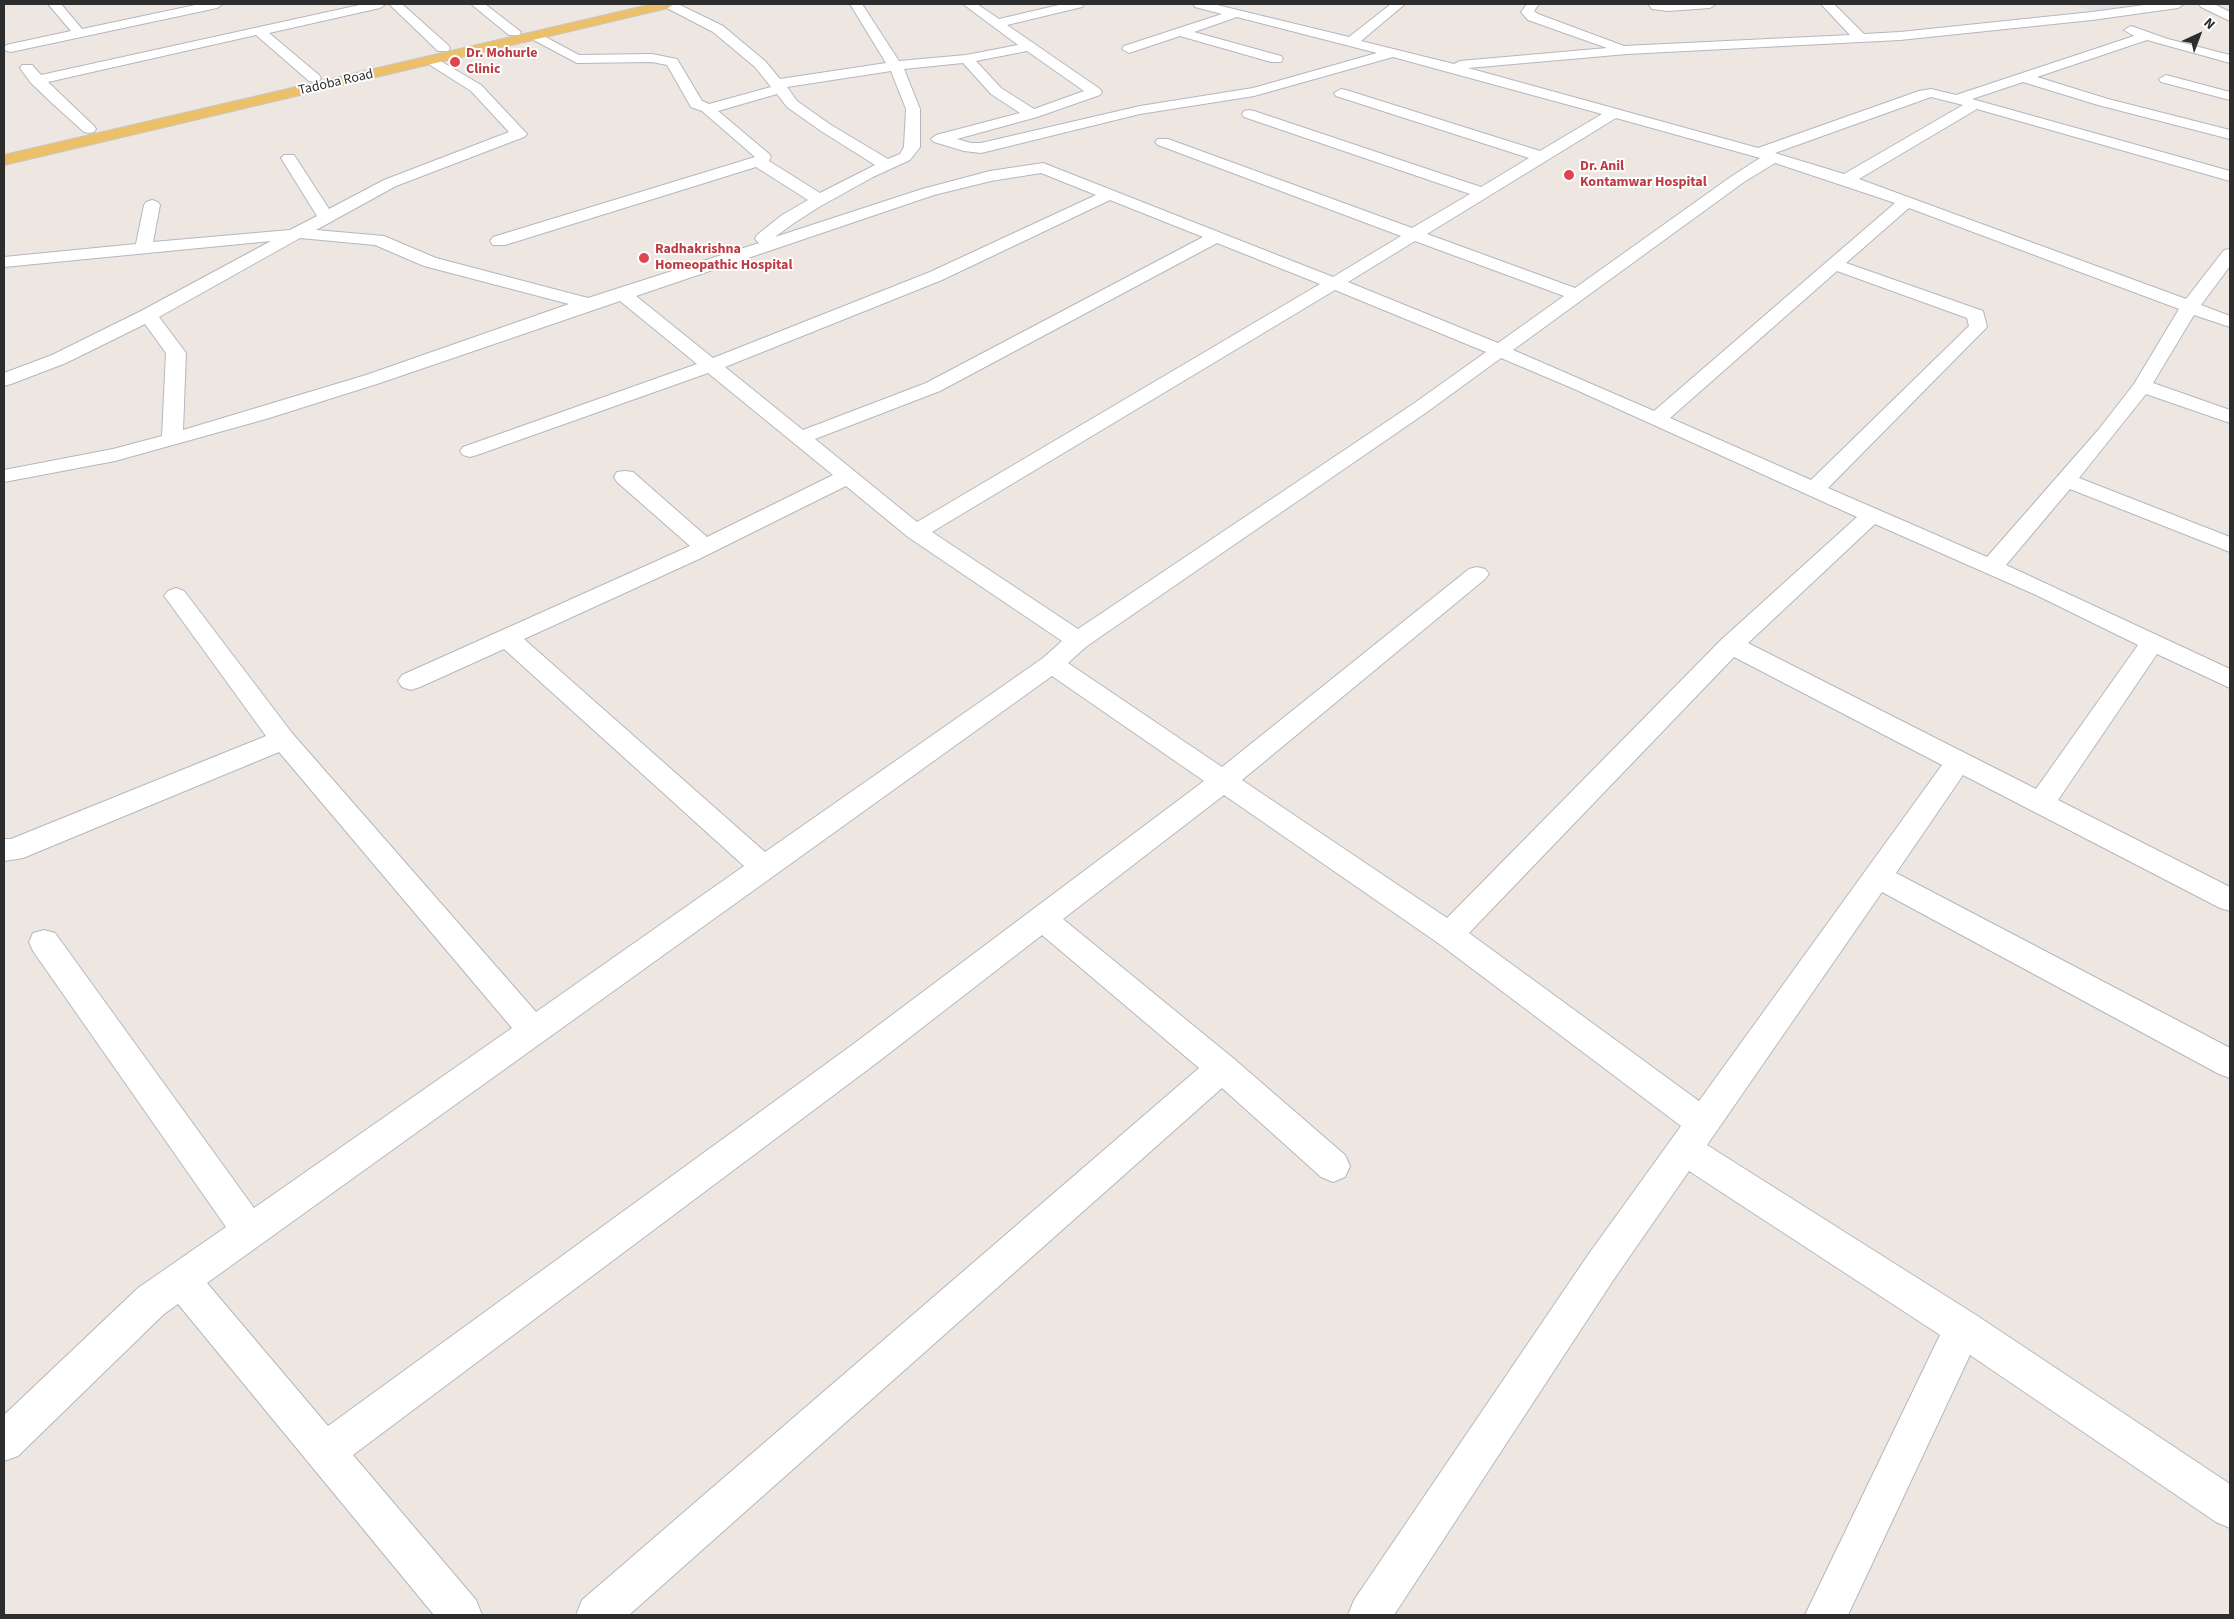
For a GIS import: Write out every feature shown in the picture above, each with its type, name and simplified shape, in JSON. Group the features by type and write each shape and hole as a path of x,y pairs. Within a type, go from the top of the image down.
{"main road":[{"name":"Tadoba Road","path":"4,160 437,54 514,32 634,4"},
{"name":"Tadoba Road","path":"4,150 314,78 533,36 665,4"}],"street":[{"path":"54,4 80,33"},
{"path":"7,42 80,33 186,7 217,4"},
{"path":"36,80 380,4"},
{"path":"4,380 59,359 148,315 390,182 519,134 476,88 437,54 395,4"},
{"path":"477,4 514,32"},
{"path":"665,4 718,29 760,64 792,104 826,128 886,165"},
{"path":"748,251 788,219 886,165 905,158 912,147 913,109 901,76 856,4"},
{"path":"912,147 1032,114 1096,92 969,4"},
{"path":"998,23 1078,4"},
{"path":"1199,4 1392,52 1766,155 1906,201 2230,322"},
{"path":"1533,4 1527,12 1534,17 1627,50"},
{"path":"1654,4 1656,6 1668,7 1710,4"},
{"path":"1827,4 1861,38"},
{"path":"1443,66 1627,50 1909,36 2092,16 2178,4"},
{"path":"2205,4 2230,17"},
{"path":"1381,5 1396,6"},
{"path":"1351,42 1396,6"},
{"path":"2066,7 2147,36 2230,59"},
{"path":"1129,49 1237,13"},
{"path":"260,31 314,78"},
{"path":"1180,32 1276,59"},
{"path":"533,36 577,60 652,58 672,62 696,104 710,109 779,87 895,66 966,59 1031,46"},
{"path":"1957,99 2147,36"},
{"path":"7,42 36,80 89,129"},
{"path":"941,138 969,148 981,148 1140,110 1254,92 1392,52"},
{"path":"966,59 996,91 1032,114"},
{"path":"2023,77 2103,102 2230,134"},
{"path":"2166,79 2230,96"},
{"path":"1341,93 1542,157"},
{"path":"4,1442 151,1301 1052,664 1078,640 1420,408 1738,178 1766,155 1924,94 1940,94 2230,176"},
{"path":"1846,180 1976,104"},
{"path":"499,241 762,160 763,156 710,112 710,109"},
{"path":"916,532 1333,284 1614,113"},
{"path":"1249,114 1483,193"},
{"path":"2190,137 2204,127"},
{"path":"1163,142 1577,295"},
{"path":"2163,157 2177,147"},
{"path":"289,158 326,218"},
{"path":"759,162 820,200"},
{"path":"4,476 115,455 259,415 364,382 588,304 928,192 990,176 1043,168 1214,238 1499,350 1991,567 2230,679"},
{"path":"470,451 710,366 936,276 1109,195"},
{"path":"1656,419 1906,201"},
{"path":"144,247 152,205"},
{"path":"4,262 297,233 378,240 430,262 588,304"},
{"path":"800,438 933,387 1214,238"},
{"path":"1991,567 2106,433 2142,386 2190,307 2230,254"},
{"path":"1814,490 1978,327 1976,315 1833,264"},
{"path":"623,294 916,532 1078,640"},
{"path":"148,315 176,353 172,439"},
{"path":"2142,386 2230,417"},
{"path":"625,477 705,547"},
{"path":"411,681 705,547 847,477"},
{"path":"2066,480 2230,545"},
{"path":"1449,935 1731,645 1872,515"},
{"path":"324,1453 855,1061 1223,781 1477,574"},
{"path":"176,596 283,740 534,1032"},
{"path":"507,638 765,868"},
{"path":"2041,803 2152,642"},
{"path":"1731,645 2230,900"},
{"path":"1052,664 1449,935 1693,1136 1963,1328 2230,1508"},
{"path":"4,850 13,850 283,740"},
{"path":"1369,1615 1601,1267 1958,761"},
{"path":"1877,876 2230,1064"},
{"path":"1042,918 1222,1068 1333,1166"},
{"path":"44,942 250,1232"},
{"path":"597,1615 1222,1068"},
{"path":"181,1280 461,1615"},
{"path":"1826,1615 1963,1328"}],"shaded area":[{"path":"2072,4 2143,4 2091,11"}],"place":[{"name":"Dr. Mohurle Clinic","path":"455,62"},
{"name":"Dr. Anil Kontamwar Hospital","path":"1569,175"},
{"name":"Radhakrishna Homeopathic Hospital","path":"644,258"}]}
